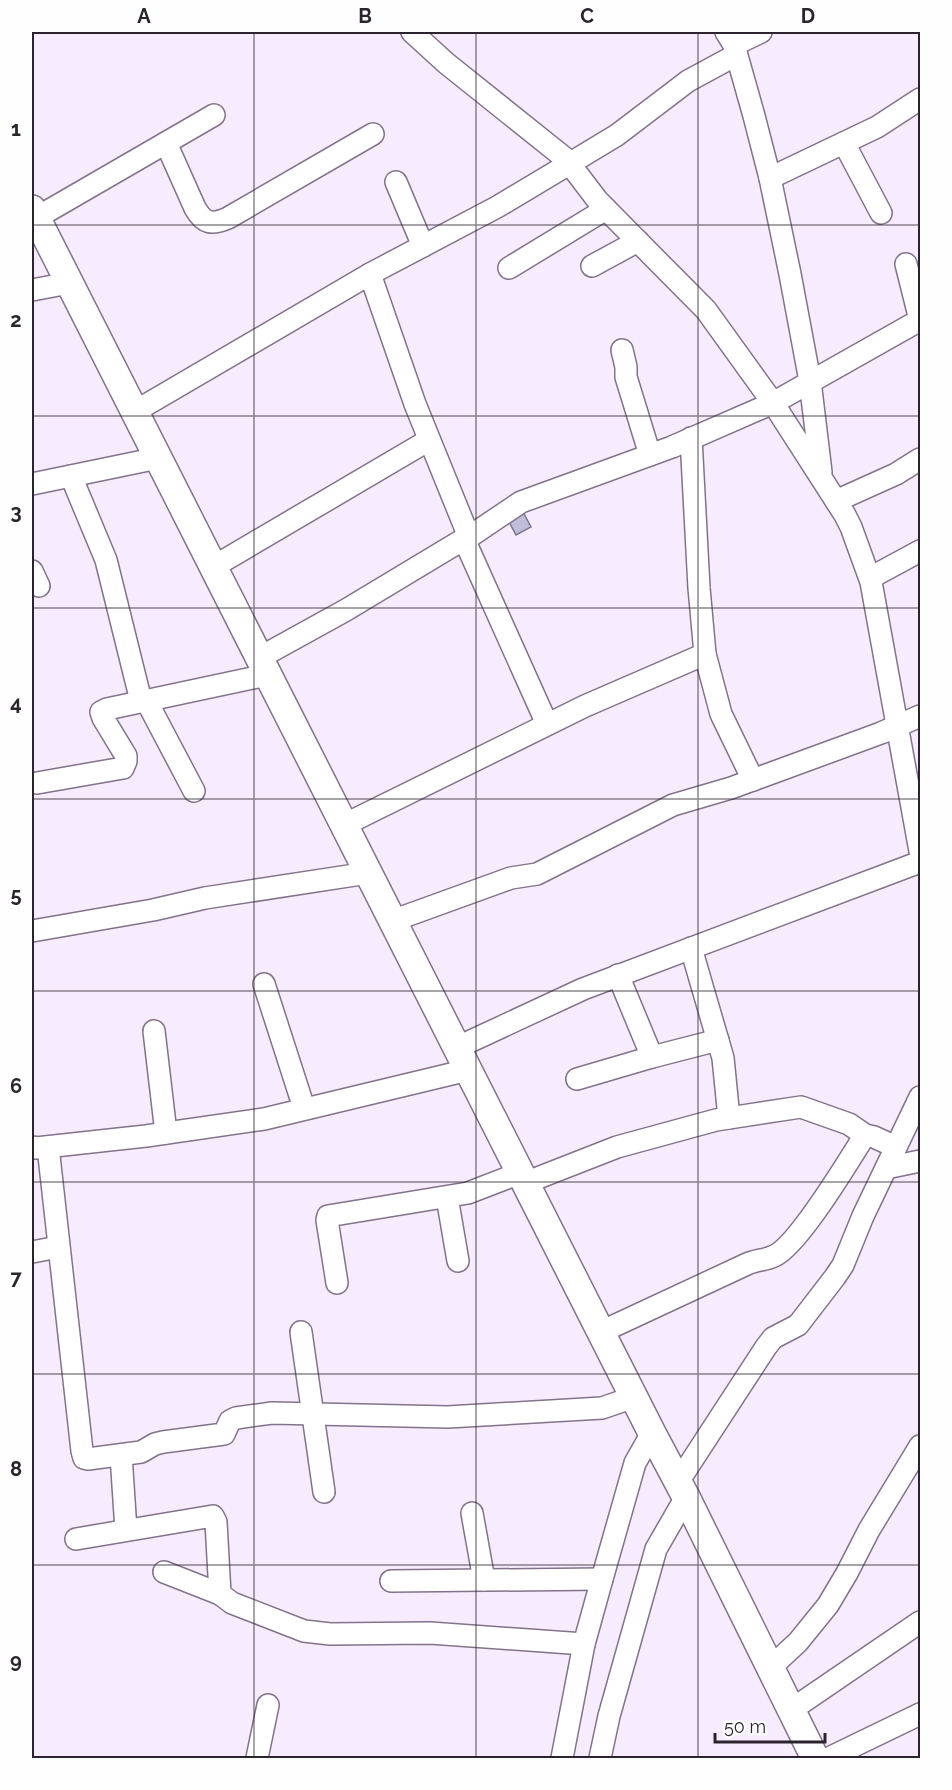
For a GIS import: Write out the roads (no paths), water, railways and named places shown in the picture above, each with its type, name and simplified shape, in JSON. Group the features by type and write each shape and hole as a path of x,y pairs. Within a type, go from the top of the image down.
{"main road":[{"path":"34,213 682,1490 815,1758"}],"street":[{"path":"412,32 446,63 566,159 606,209 706,310 773,403 822,477 851,527 870,578 898,725 916,797 921,851"},
{"path":"134,412 370,274 497,207 617,135 732,44 761,32"},
{"path":"732,44 770,178 790,274 810,381 822,477"},
{"path":"770,178 877,127 921,99"},
{"path":"34,213 214,115"},
{"path":"166,142 200,217 212,222 228,218 373,135"},
{"path":"844,142 881,213"},
{"path":"396,182 423,246"},
{"path":"509,268 606,209"},
{"path":"592,266 638,242"},
{"path":"37,783 123,768 126,756 101,712 263,666 346,610 521,502 650,455 773,403 921,320 906,264"},
{"path":"370,274 466,538 547,724"},
{"path":"32,290 69,283"},
{"path":"622,350 626,377 650,455"},
{"path":"691,438 705,654 720,714 753,780"},
{"path":"213,567 429,440"},
{"path":"32,484 158,458"},
{"path":"836,501 896,474 921,459"},
{"path":"71,476 106,560 144,700 194,791"},
{"path":"870,578 921,551"},
{"path":"344,825 585,706 705,654"},
{"path":"392,921 511,878 537,874 673,805 753,780 921,716"},
{"path":"634,1397 602,1408 448,1417 272,1413 236,1418 230,1421 224,1434 163,1442 141,1452 84,1458 58,1247 40,1147 264,1119 462,1059 583,989 921,861"},
{"path":"32,931 153,910 205,898 368,873"},
{"path":"692,948 723,1058 729,1118"},
{"path":"618,975 652,1057"},
{"path":"264,984 304,1108"},
{"path":"154,1031 166,1133"},
{"path":"577,1079 718,1040"},
{"path":"601,1332 747,1263 774,1256 788,1246 818,1207 921,1097"},
{"path":"337,1283 328,1216 468,1193 523,1178 617,1147 716,1120 801,1107 849,1124 882,1141"},
{"path":"600,1758 609,1716 656,1550 682,1490 766,1347 773,1338 798,1325 843,1264 886,1168 882,1141"},
{"path":"886,1168 921,1161"},
{"path":"447,1197 458,1261"},
{"path":"32,1252 58,1247"},
{"path":"301,1332 324,1492"},
{"path":"562,1758 584,1644 602,1579 635,1463 652,1433"},
{"path":"770,1668 798,1642 828,1605 875,1521 920,1446 921,1448"},
{"path":"121,1455 126,1530"},
{"path":"472,1514 484,1580"},
{"path":"76,1539 213,1516 216,1522 220,1594"},
{"path":"164,1572 220,1594 232,1603 304,1631 330,1634 430,1633 584,1644"},
{"path":"391,1581 602,1579"},
{"path":"791,1710 921,1622"},
{"path":"257,1758 268,1705"},
{"path":"829,1758 921,1714"}]}
